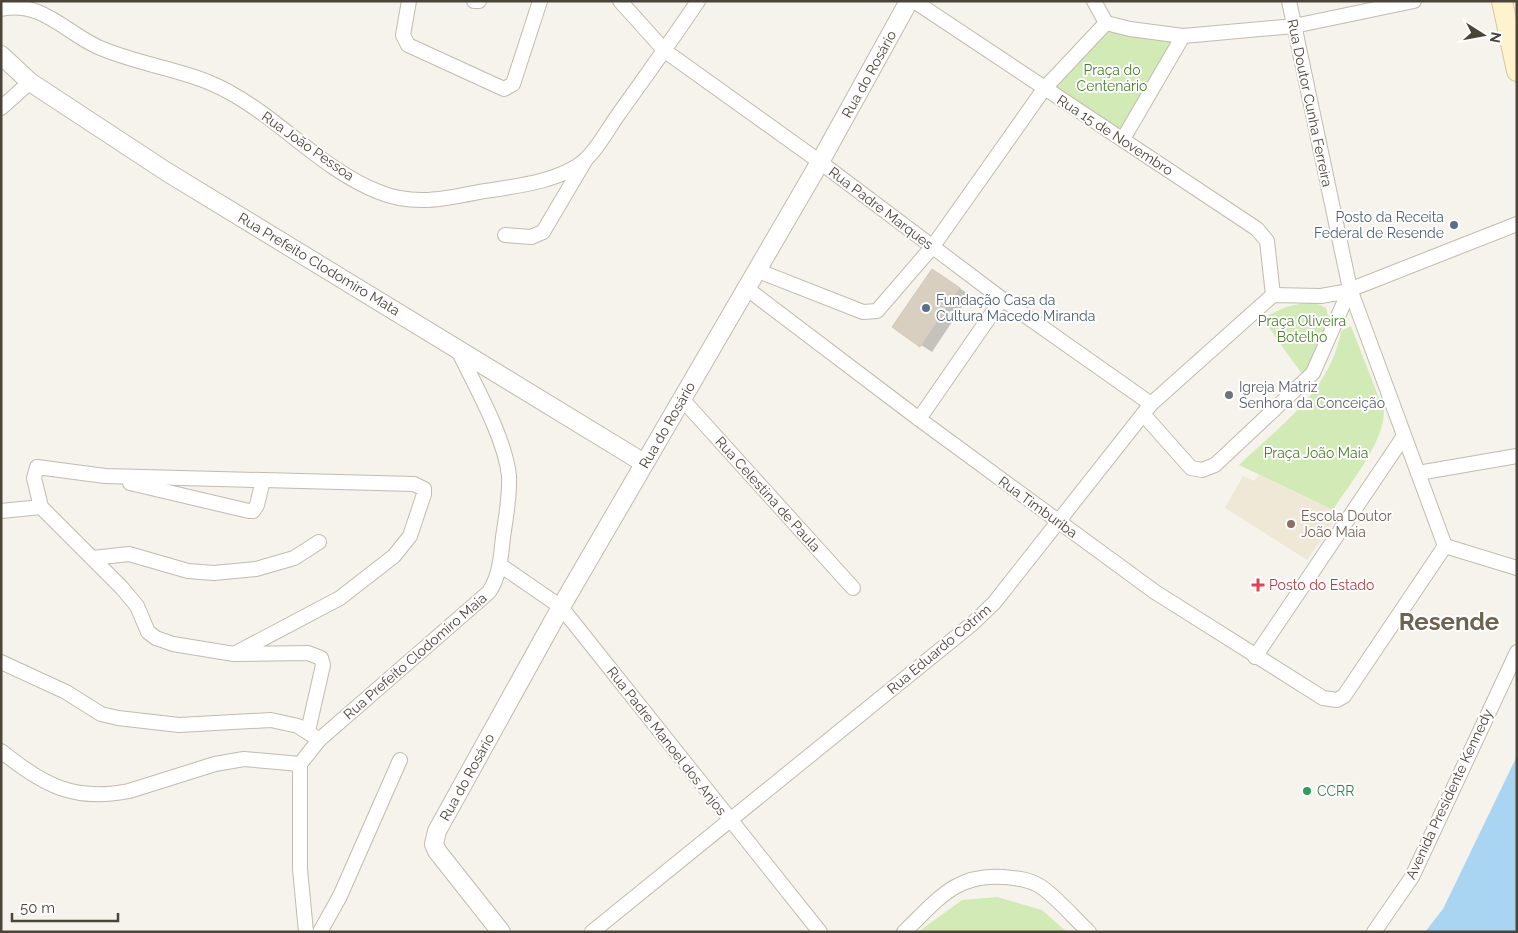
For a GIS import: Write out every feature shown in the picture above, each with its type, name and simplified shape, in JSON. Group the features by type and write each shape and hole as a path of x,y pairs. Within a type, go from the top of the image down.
{"main road":[{"path":"1502,1 1517,71"},
{"path":"1514,1 1517,15"}],"street":[{"path":"409,1 403,35 408,45 498,89 504,89 513,84 540,1"},
{"path":"474,1 479,1"},
{"name":"Rua Padre Marques","path":"620,1 665,50 933,246 1147,409 1191,468 1208,469 1221,461 1312,373 1329,341 1350,289"},
{"name":"Rua João Pessoa","path":"1,9 16,4 39,8 96,46 127,58 190,74 241,99 342,173 380,192 407,200 431,201 551,179 586,160 698,1"},
{"name":"Rua do Rosário","path":"501,932 437,851 434,844 437,832 561,607 820,162 909,1"},
{"name":"Rua 15 de Novembro","path":"914,1 1263,234 1267,241 1273,295"},
{"path":"1094,1 1106,23 1130,29 1183,36 1294,26 1414,1"},
{"name":"Rua Doutor Cunha Ferreira","path":"1289,1 1350,289 1445,546"},
{"path":"756,270 863,312 870,313 884,304 933,246 1044,89 1106,23"},
{"path":"1123,139 1183,36"},
{"name":"Rua Prefeito Clodomiro Mata","path":"1,55 30,82 167,172 644,464"},
{"path":"1,108 30,82"},
{"path":"505,235 531,238 543,232 586,160"},
{"path":"1273,295 1321,296 1344,292 1517,224"},
{"name":"Rua Timburiba","path":"746,288 919,419 1155,592 1255,657 1323,698 1337,700 1344,696 1445,546"},
{"name":"Rua Eduardo Cotrim","path":"592,932 972,624 994,603 1147,409 1273,295"},
{"path":"919,419 1002,298"},
{"name":"Rua Prefeito Clodomiro Maia","path":"300,764 314,736 489,592 494,585 500,565 509,491 506,459 483,402 456,348"},
{"name":"Rua Celestina de Paula","path":"682,399 853,588"},
{"path":"1255,657 1404,436"},
{"path":"1418,473 1517,456"},
{"path":"1,662 66,692 101,714 118,718 179,725 271,720 298,726 314,736 323,666 322,658 308,653 234,654 173,644 156,638 148,632 137,606 93,558 41,507 34,478 38,467 105,476 420,486 424,494 413,528 404,545 394,556 340,598 234,654"},
{"path":"105,476 243,511 253,511 255,509 263,480"},
{"path":"1,511 41,507"},
{"path":"93,558 138,556 188,570 214,572 256,569 294,558 319,542"},
{"path":"1445,546 1517,568"},
{"name":"Rua Padre Manoel dos Anjos","path":"500,565 561,607 820,932"},
{"name":"Avenida Presidente Kennedy","path":"1374,932 1412,876 1517,652"},
{"path":"1,751 28,773 50,785 80,794 107,794 129,791 215,764 244,759 300,764 300,869 306,932"},
{"path":"320,932 340,896 400,760"},
{"path":"904,932 954,886 970,878 990,876 1018,878 1038,885 1089,932"}],"shaded area":[{"name":"Escola Doutor João Maia","path":"1259,475 1339,513 1307,560 1225,508 1243,476 1254,481"}],"green space":[{"name":"Praça do Centenário","path":"1105,30 1174,42 1123,131 1055,88"},
{"name":"Praça Oliveira Botelho","path":"1312,301 1326,308 1330,322 1309,369 1302,374 1262,318 1286,307"},
{"name":"Praça João Maia","path":"1351,326 1384,411 1383,423 1365,462 1333,510 1239,465 1302,406 1327,371 1341,331"},
{"path":"997,897 1042,910 1067,932 918,932 962,900"}],"water":[{"path":"1517,756 1517,932 1425,932 1443,909"}],"building":[{"name":"Fundação Casa da Cultura Macedo Miranda","path":"932,269 960,288 920,347 892,327"}],"place":[{"name":"Posto da Receita Federal de Resende","path":"1454,225"},
{"name":"Fundação Casa da Cultura Macedo Miranda","path":"926,308"},
{"name":"Igreja Matriz Senhora da Conceição","path":"1229,395"},
{"name":"Escola Doutor João Maia","path":"1291,524"},
{"name":"Posto do Estado","path":"1258,585"},
{"name":"CCRR","path":"1307,791"}],"district":[{"name":"Resende","path":"1449,622"}]}
